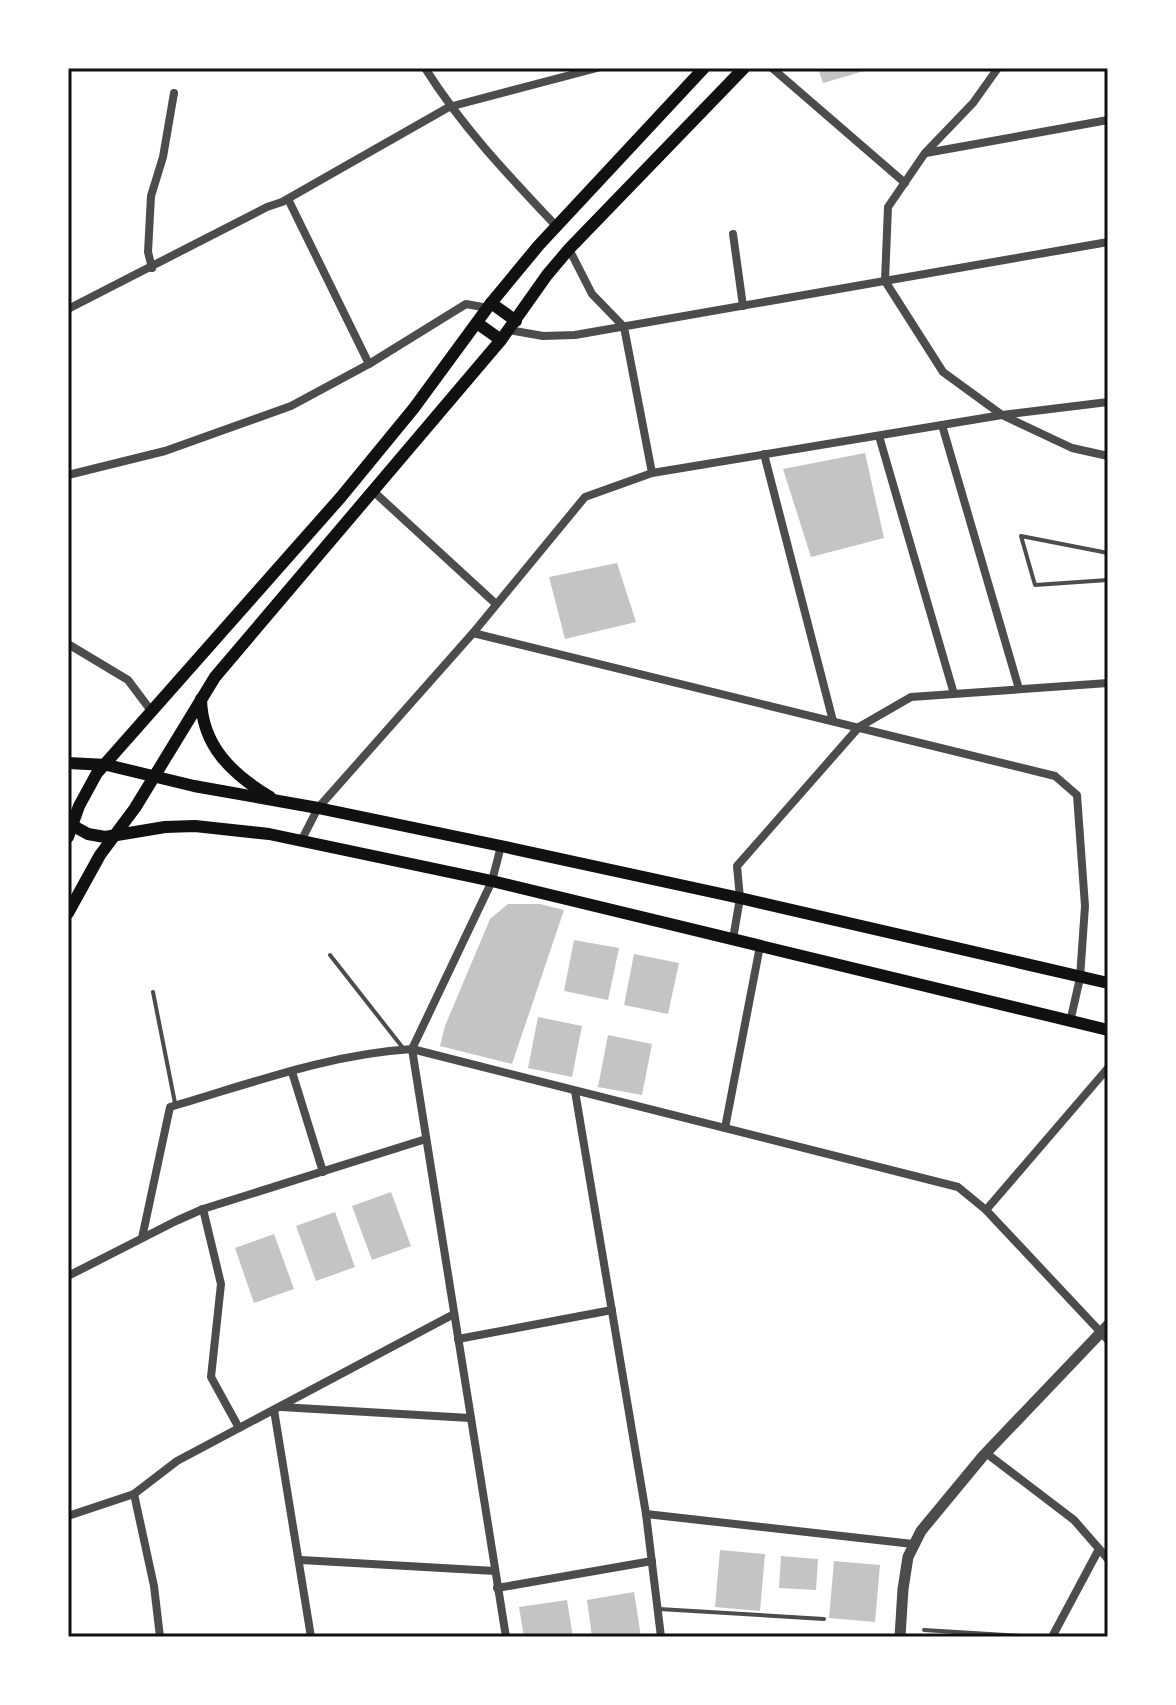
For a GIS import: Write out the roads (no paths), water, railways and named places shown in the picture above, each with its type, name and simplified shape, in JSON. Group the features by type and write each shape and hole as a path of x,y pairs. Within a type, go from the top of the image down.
{"main road":[{"path":"704,68 557,227 489,306 414,408 341,497 104,765 87,787 69,828 97,837 152,828 195,826 251,830 492,881 1108,1030"},
{"path":"68,913 215,677 508,330 569,249 744,68"},
{"path":"489,306 508,330"},
{"path":"477,323 508,330"},
{"path":"201,699 204,724 218,754 243,779 276,800"},
{"path":"68,763 104,765 501,846 1108,983"}],"street":[{"path":"425,68 449,107 557,227"},
{"path":"68,309 288,199 449,107 597,68"},
{"path":"772,68 905,183"},
{"path":"998,68 973,103 925,153 888,207 885,281 943,372 1002,415 1072,448 1108,456"},
{"path":"152,268 148,252 151,196 163,157 174,93"},
{"path":"925,153 1108,120"},
{"path":"288,199 369,364"},
{"path":"733,234 743,306"},
{"path":"508,330 543,336 575,335 1108,242"},
{"path":"569,249 592,294 624,327 652,473"},
{"path":"68,475 165,451 291,406 369,364 466,304 489,306"},
{"path":"301,841 318,808 473,633 585,497 652,473 1002,415 1108,402"},
{"path":"942,425 1019,689"},
{"path":"879,436 954,694"},
{"path":"764,454 833,721"},
{"path":"373,491 496,604"},
{"path":"473,633 1055,776 1077,795 1085,906 1080,978 1070,1022"},
{"path":"68,644 128,680 152,712"},
{"path":"733,939 740,898 737,866 859,727 911,697 1108,683"},
{"path":"501,846 492,881 408,1049 426,1139 506,1637"},
{"path":"725,1128 760,946"},
{"path":"142,1238 170,1107 371,1052 408,1049 958,1187 986,1210 1105,1332 986,1453 913,1544 903,1589 900,1637"},
{"path":"986,1210 1108,1068"},
{"path":"292,1072 323,1172"},
{"path":"575,1091 646,1514 661,1637"},
{"path":"68,1276 203,1209 426,1139"},
{"path":"203,1209 221,1284 211,1377 239,1428"},
{"path":"458,1339 612,1310"},
{"path":"68,1516 134,1494 177,1461 454,1314"},
{"path":"277,1408 470,1418"},
{"path":"277,1408 311,1637"},
{"path":"986,1453 1074,1520 1108,1559"},
{"path":"134,1494 154,1586 160,1637"},
{"path":"646,1514 913,1544"},
{"path":"1052,1637 1099,1549"},
{"path":"301,1560 495,1571"},
{"path":"497,1588 652,1561"}],"lane":[{"path":"1108,553 1021,536 1035,585 1108,580"},
{"path":"330,955 408,1049"},
{"path":"153,992 176,1105"},
{"path":"657,1609 824,1619"},
{"path":"924,1630 1036,1637"}]}
